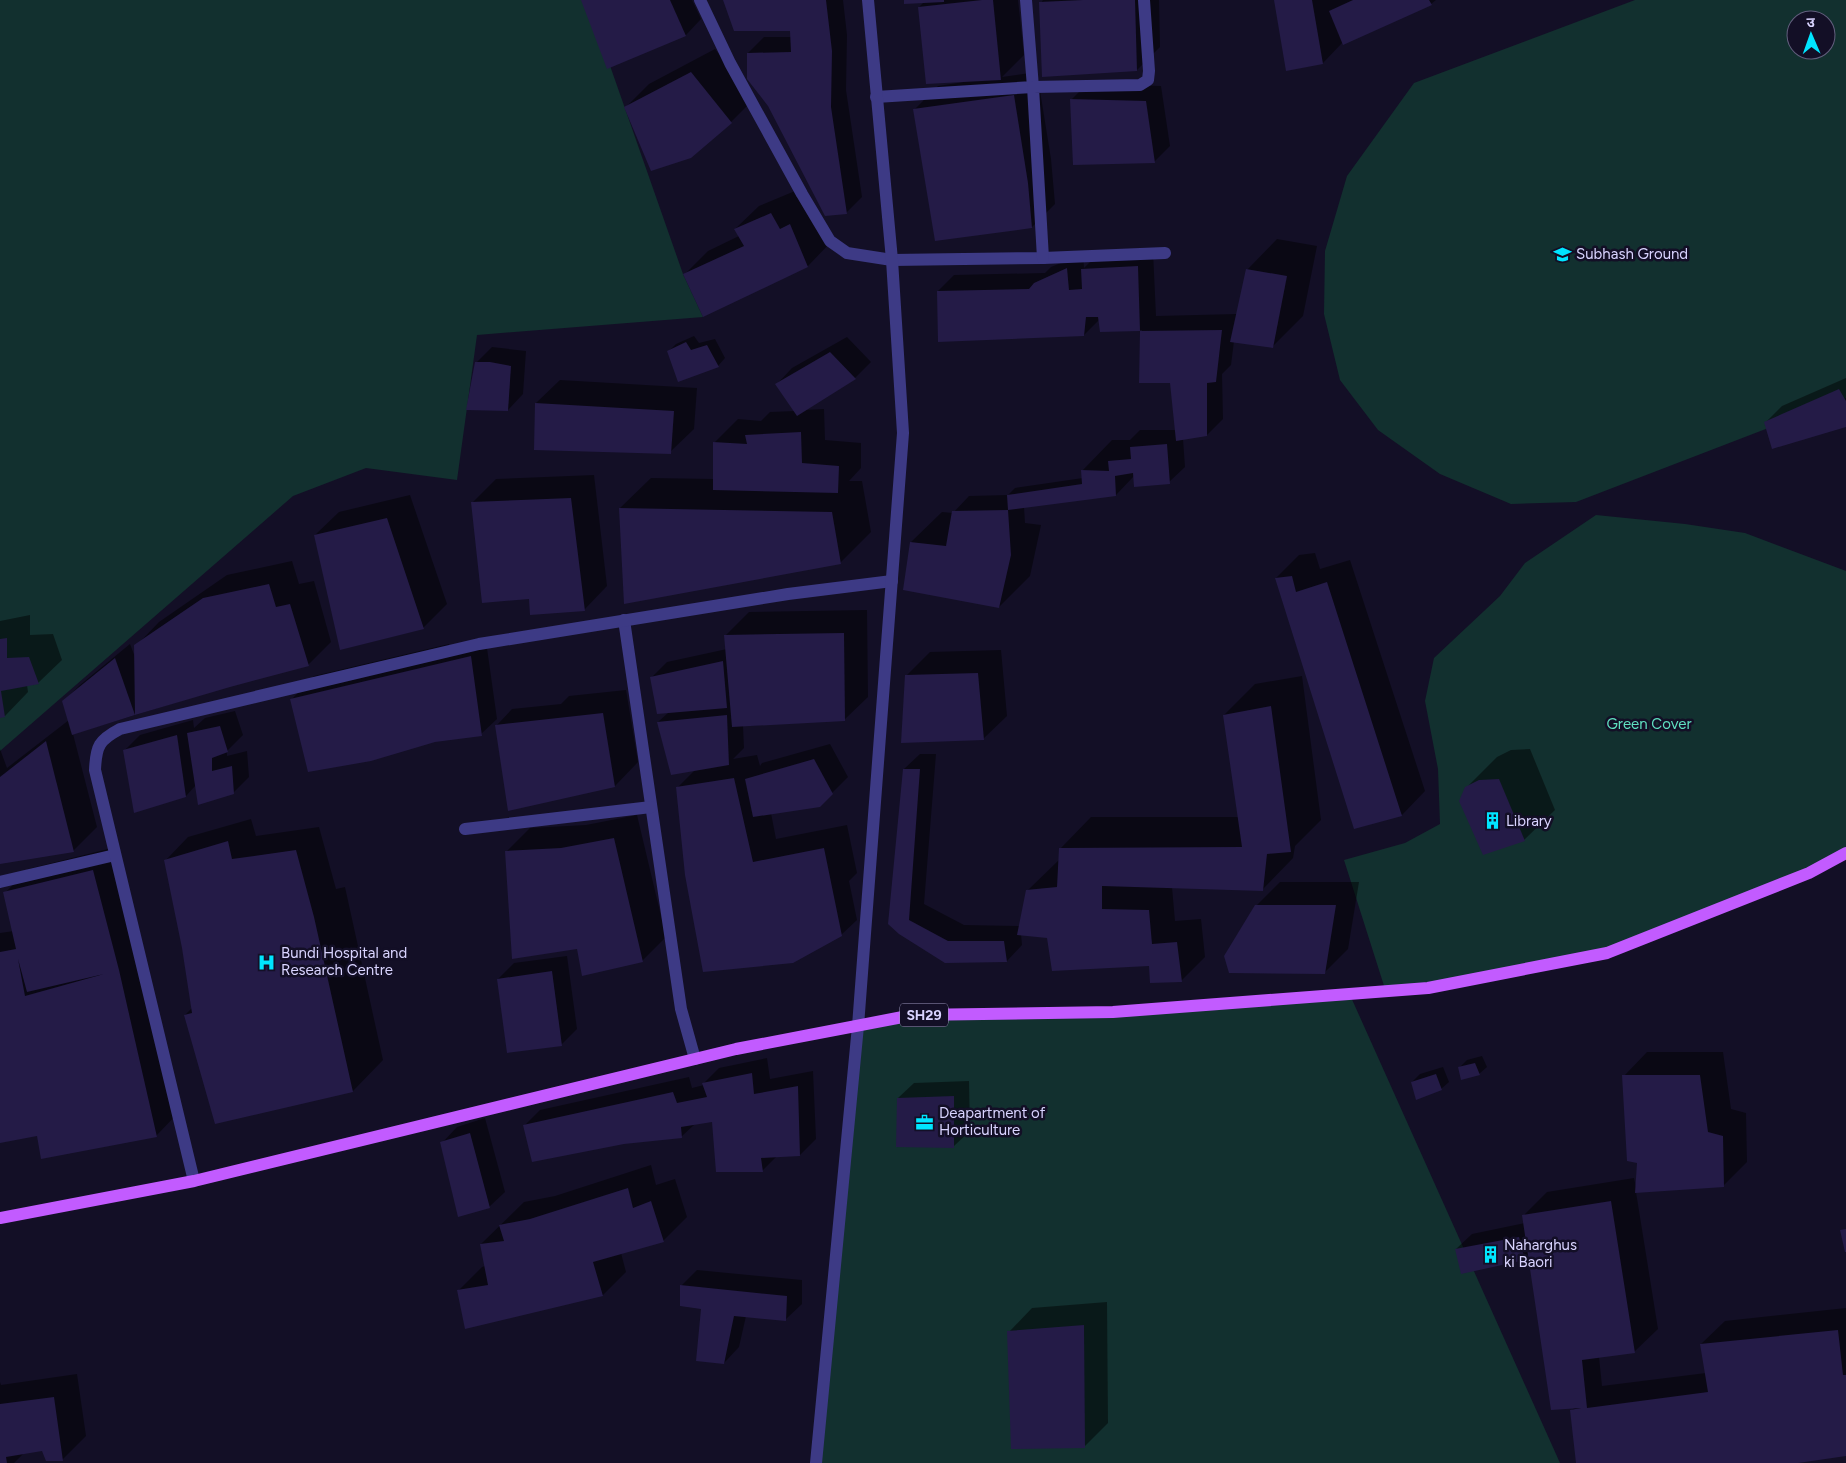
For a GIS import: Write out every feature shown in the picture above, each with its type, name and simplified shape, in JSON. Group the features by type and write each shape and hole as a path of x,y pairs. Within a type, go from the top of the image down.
{"main road":[{"name":"SH29","path":"0,1218 194,1181 736,1049 913,1015 1113,1012 1428,988 1607,953 1809,873 1846,853"}],"street":[{"path":"700,0 735,72 802,194 830,241 847,252 892,260 1043,258 1165,253"},
{"path":"816,1463 858,1026 903,433 892,260 868,0"},
{"path":"1026,0 1043,258"},
{"path":"876,97 1033,87 1140,85 1148,80 1149,72 1144,0"},
{"path":"194,1181 95,770 98,749 105,737 120,729 479,644 788,594 892,581"},
{"path":"624,620 681,1009 695,1059"},
{"path":"465,829 651,807"},
{"path":"0,882 115,855"}],"green space":[{"path":"0,0 587,0 683,274 703,317 477,335 457,480 366,468 293,496 0,751"},
{"name":"Subhash Ground","path":"1635,0 1846,0 1846,398 1576,502 1511,504 1440,474 1378,430 1340,380 1324,314 1325,251 1347,176 1414,83"},
{"name":"Green Cover","path":"1596,515 1685,524 1745,533 1846,571 1846,853 1607,953 1386,992 1344,860 1405,843 1440,824 1438,769 1425,701 1434,658 1500,596 1525,563"},
{"path":"1350,995 1560,1463 816,1463 858,1026"}],"building":[{"path":"581,0 670,0 686,36 607,69"},
{"path":"723,0 826,0 832,51 831,107 847,214 825,216 768,106 747,79 747,53 791,52 790,31 734,31"},
{"path":"904,0 944,0 944,2 904,4"},
{"path":"993,0 1001,80 926,84 918,7"},
{"path":"1135,0 1137,71 1042,77 1039,2"},
{"path":"1274,0 1312,0 1323,64 1286,71"},
{"path":"1353,0 1429,0 1432,5 1343,45 1329,11"},
{"path":"691,72 732,123 691,158 651,171 624,107"},
{"path":"1014,95 1028,183 1032,228 935,241 913,109"},
{"path":"1070,99 1146,101 1155,163 1073,165"},
{"path":"771,213 780,229 790,224 808,267 703,317 683,274 744,246 734,229"},
{"path":"1138,266 1140,331 1100,332 1098,317 1086,317 1084,336 938,342 937,291 1029,289 1034,283 1067,268 1069,290 1082,289 1081,269"},
{"path":"1246,269 1287,276 1273,348 1230,342"},
{"path":"1222,330 1216,382 1207,383 1207,436 1176,441 1170,383 1139,383 1140,331"},
{"path":"686,342 691,350 707,345 719,367 678,382 667,351"},
{"path":"830,352 856,379 797,416 775,384"},
{"path":"475,362 490,362 511,366 508,411 466,410"},
{"path":"1839,389 1846,401 1846,427 1772,449 1764,422"},
{"path":"535,403 674,411 671,454 534,450"},
{"path":"801,432 802,463 839,466 838,493 713,490 713,442 747,444 745,435"},
{"path":"1167,444 1170,484 1134,487 1133,473 1115,476 1116,496 1008,510 1007,495 1082,484 1081,470 1109,471 1108,461 1131,459 1130,447"},
{"path":"571,498 585,611 530,615 529,599 482,603 471,502"},
{"path":"619,508 832,512 841,564 624,604"},
{"path":"1008,510 1011,555 999,608 903,590 910,542 946,546 952,511"},
{"path":"387,518 424,629 340,650 314,535"},
{"path":"1292,576 1296,592 1327,582 1402,816 1354,829 1275,578"},
{"path":"269,584 276,607 290,604 309,666 135,715 134,645 203,598"},
{"path":"844,633 845,721 732,727 724,635"},
{"path":"7,638 7,658 29,657 39,684 1,691 5,717 0,718 0,639"},
{"path":"471,656 482,736 435,742 371,761 308,772 290,699"},
{"path":"115,658 135,715 72,735 62,701"},
{"path":"723,661 727,708 657,714 650,677"},
{"path":"978,673 984,740 901,743 905,675"},
{"path":"1271,706 1291,852 1267,854 1263,891 1102,886 1102,909 1149,910 1152,944 1177,942 1182,982 1150,983 1149,966 1052,971 1047,938 1017,935 1026,890 1057,887 1059,848 1242,847 1223,715"},
{"path":"603,713 615,787 508,811 495,725"},
{"path":"727,715 729,765 671,775 657,722"},
{"path":"220,726 228,752 212,758 212,771 232,766 234,794 198,805 187,733"},
{"path":"177,735 186,797 134,813 123,750"},
{"path":"46,741 74,852 0,864 0,777"},
{"path":"814,759 833,794 820,807 753,817 745,779"},
{"path":"903,769 920,769 909,920 948,941 1004,941 1007,962 945,963 899,934 888,924"},
{"path":"734,778 753,862 824,848 842,936 793,963 703,972 685,875 676,787"},
{"name":"Library","path":"1499,779 1525,841 1483,855 1459,801 1465,787 1479,780"},
{"path":"614,838 643,962 582,976 577,949 512,959 505,851 561,848"},
{"path":"228,841 232,859 296,850 314,917 353,1092 215,1124 184,1015 192,1013 182,948 164,860"},
{"path":"93,870 119,970 157,1137 41,1159 37,1136 0,1143 0,952 16,949 3,892","holes":["18,959 27,992 104,974 25,996"]},
{"path":"1255,905 1336,905 1325,974 1229,973 1224,956"},
{"path":"552,971 562,1046 507,1053 497,979"},
{"path":"1475,1063 1480,1075 1461,1080 1458,1067"},
{"path":"752,1073 754,1094 798,1086 800,1156 761,1158 763,1172 716,1172 712,1122 681,1127 682,1138 624,1144 532,1162 523,1125 673,1092 677,1103 707,1097 702,1083"},
{"path":"1436,1074 1442,1090 1416,1100 1411,1082"},
{"path":"1622,1075 1700,1075 1708,1132 1723,1136 1724,1187 1635,1193 1637,1163 1627,1161"},
{"name":"Deapartment of Horticulture","path":"954,1096 954,1148 896,1147 897,1098"},
{"path":"470,1133 490,1208 458,1217 440,1142"},
{"path":"628,1188 633,1208 651,1201 664,1242 593,1262 603,1296 465,1329 457,1290 488,1285 480,1244 504,1241 499,1225 530,1219"},
{"path":"1611,1201 1635,1353 1582,1360 1587,1408 1708,1392 1700,1344 1838,1330 1843,1375 1846,1375 1846,1456 1798,1463 1576,1463 1570,1410 1581,1408 1551,1410 1522,1215"},
{"path":"1846,1229 1846,1252 1845,1252 1840,1230"},
{"name":"Naharghus ki Baori","path":"1519,1237 1525,1260 1461,1274 1455,1249"},
{"path":"680,1285 787,1296 786,1321 734,1316 724,1364 696,1361 701,1309 680,1306"},
{"path":"1084,1325 1085,1448 1011,1449 1007,1331"},
{"path":"54,1397 63,1461 46,1461 42,1451 6,1457 7,1463 0,1463 0,1404"}],"place":[{"name":"Subhash Ground","path":"1562,254"},
{"name":"Library","path":"1492,821"},
{"name":"Bundi Hospital and Research Centre","path":"267,962"},
{"name":"Deapartment of Horticulture","path":"925,1122"},
{"name":"Naharghus ki Baori","path":"1490,1254"}]}
